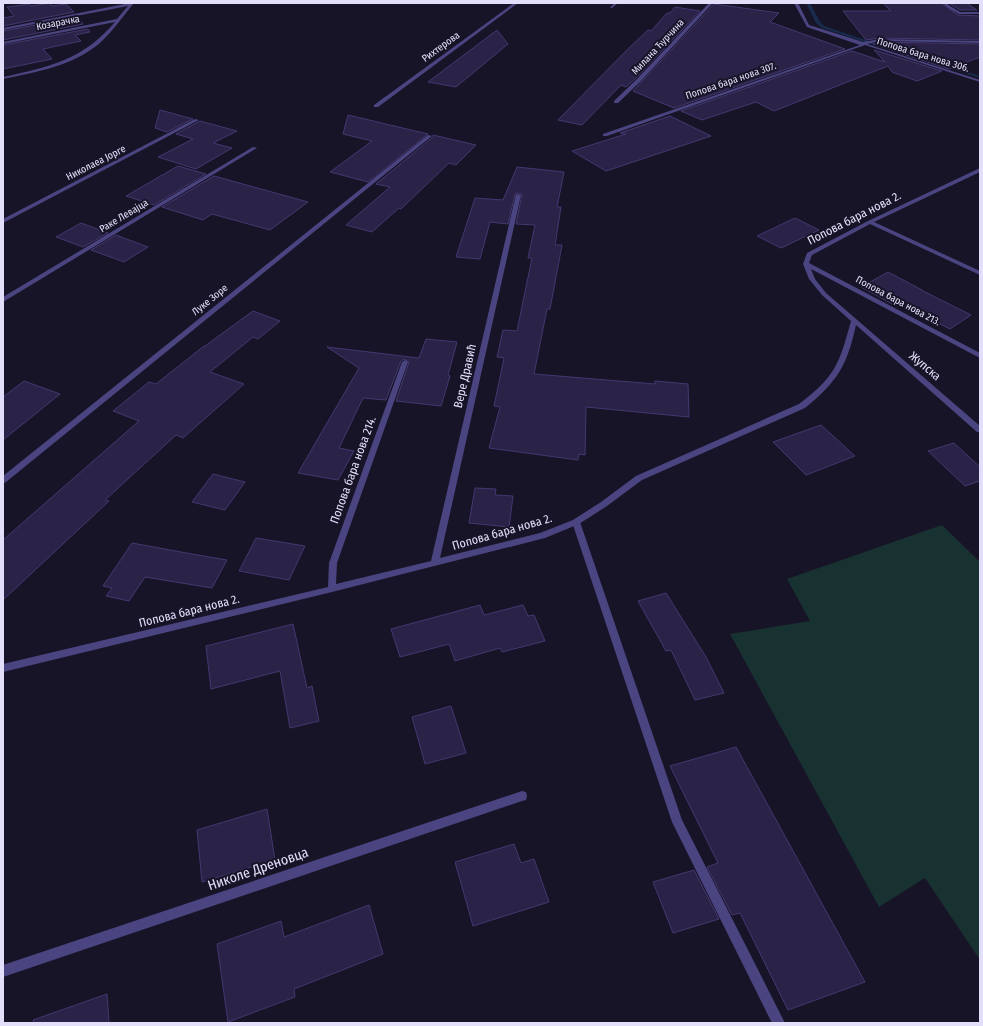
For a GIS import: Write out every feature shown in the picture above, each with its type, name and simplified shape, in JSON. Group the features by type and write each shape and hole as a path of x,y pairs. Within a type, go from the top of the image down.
{"street":[{"name":"Рихтерова","path":"376,106 516,3"},
{"path":"612,7 616,3"},
{"name":"Милана Ћурчина","path":"616,102 712,3"},
{"name":"Попова бара нова 306.","path":"796,3 808,26 980,81"},
{"path":"944,3 959,13 980,13"},
{"path":"3,78 55,66 74,57 93,46 132,4"},
{"path":"3,29 132,4"},
{"name":"Козарачка","path":"3,43 117,20"},
{"name":"Попова бара нова 306.","path":"862,44 872,41 980,42"},
{"name":"Попова бара нова 307.","path":"605,135 862,44"},
{"name":"Николаеа Јорге","path":"3,221 198,120"},
{"name":"Луке Зоре","path":"3,480 430,136"},
{"name":"Раке Левајца","path":"3,300 255,148"},
{"name":"Попова бара нова 2.","path":"3,668 332,589 542,536 576,522 640,478 802,406 820,393 836,375 847,354 854,321 824,294 812,279 806,264 809,254 870,222 980,170"},
{"path":"974,173 980,175"},
{"name":"Вере Дравић","path":"434,563 518,195"},
{"path":"870,222 980,274"},
{"name":"Попова бара нова 213.","path":"806,264 980,356"},
{"name":"Жупска","path":"854,321 980,430"},
{"name":"Попова бара нова 214.","path":"332,589 333,562 405,362"},
{"path":"576,522 677,822 779,1023"},
{"name":"Николе Дреновца","path":"3,971 522,796"}],"green space":[{"path":"942,525 980,562 980,960 925,878 879,907 730,634 810,621 787,579"}],"building":[{"path":"50,3 52,6 66,4 74,12 3,26 3,18 14,16 7,7 29,4 31,6"},
{"path":"883,3 941,3 958,15 980,16 980,40 880,38 866,40 843,11 891,11"},
{"path":"949,3 966,3 977,10 960,10"},
{"path":"714,4 779,13 770,22 845,49 674,108 633,91"},
{"path":"675,7 700,11 636,78 626,87 621,85 582,125 558,120 629,48 648,30 651,31 667,13 670,13"},
{"path":"78,17 83,24 3,40 3,31"},
{"path":"88,29 90,32 75,35 81,41 43,49 52,59 3,69 3,45"},
{"path":"497,30 508,44 456,87 428,82"},
{"path":"880,42 980,44 980,57 949,69 873,44"},
{"path":"874,50 942,71 917,81 892,72 888,66 774,111 756,102 702,120 681,111 852,51 885,62"},
{"path":"160,110 193,119 167,132 155,128"},
{"path":"348,115 428,134 368,182 330,172 372,141 343,134"},
{"path":"670,116 711,136 606,171 572,151 626,134 620,133"},
{"path":"200,121 237,131 213,143 232,148 196,169 158,157 193,139 176,134"},
{"path":"433,135 476,145 456,165 449,163 401,209 399,208 372,232 346,225 390,187 376,184 433,137"},
{"path":"178,166 206,174 154,205 126,196"},
{"path":"517,167 564,172 557,207 561,207 555,245 562,245 550,309 547,309 534,374 655,384 655,381 688,384 689,417 586,407 585,455 579,454 578,460 489,448 500,407 494,406 504,358 497,357 503,330 517,331 532,258 528,258 535,225 516,224 522,194 515,194 508,224 490,222 480,259 456,257 475,198 503,200"},
{"path":"214,176 308,202 270,230 212,214 203,220 162,207"},
{"path":"795,218 819,230 781,248 757,236"},
{"path":"81,223 108,233 83,247 56,237"},
{"path":"116,235 148,247 124,262 91,250"},
{"path":"888,272 971,315 950,329 898,303 894,305 861,287"},
{"path":"253,311 280,321 258,339 253,337 210,372 244,384 183,438 176,435 105,500 109,501 3,600 3,540 139,421 113,411 149,382 156,384 204,346"},
{"path":"426,339 457,342 448,375 450,376 441,406 396,401 409,362 404,359 401,361 386,400 363,398 339,448 354,451 338,480 298,473 359,368 327,347 419,358"},
{"path":"24,381 60,394 3,440 3,397"},
{"path":"821,425 855,456 806,475 773,442"},
{"path":"954,443 980,467 980,481 965,486 928,451"},
{"path":"213,474 245,482 225,510 192,502"},
{"path":"475,488 496,489 495,495 513,496 509,527 469,523"},
{"path":"256,538 305,546 289,580 239,571"},
{"path":"132,543 227,560 212,588 145,577 129,601 106,596 112,588 103,586"},
{"path":"666,593 706,657 724,693 695,700 671,650 666,651 638,601"},
{"path":"480,605 484,615 523,605 528,616 534,615 545,641 502,652 500,648 455,661 449,644 400,657 391,629"},
{"path":"293,624 307,688 312,686 319,721 290,728 280,671 211,689 206,646"},
{"path":"451,706 466,753 425,764 412,717"},
{"path":"736,747 865,982 788,1010 740,913 732,915 707,867 718,863 670,766"},
{"path":"267,809 275,860 202,882 197,830"},
{"path":"514,844 521,863 534,859 549,902 473,926 455,862"},
{"path":"694,870 719,919 673,933 653,882"},
{"path":"369,905 383,954 294,989 295,997 228,1022 217,944 281,921 284,937"},
{"path":"107,994 109,1023 34,1023 33,1020"}],"waterway":[{"path":"808,3 818,23 823,27 884,47"},
{"path":"943,65 980,77"}]}
